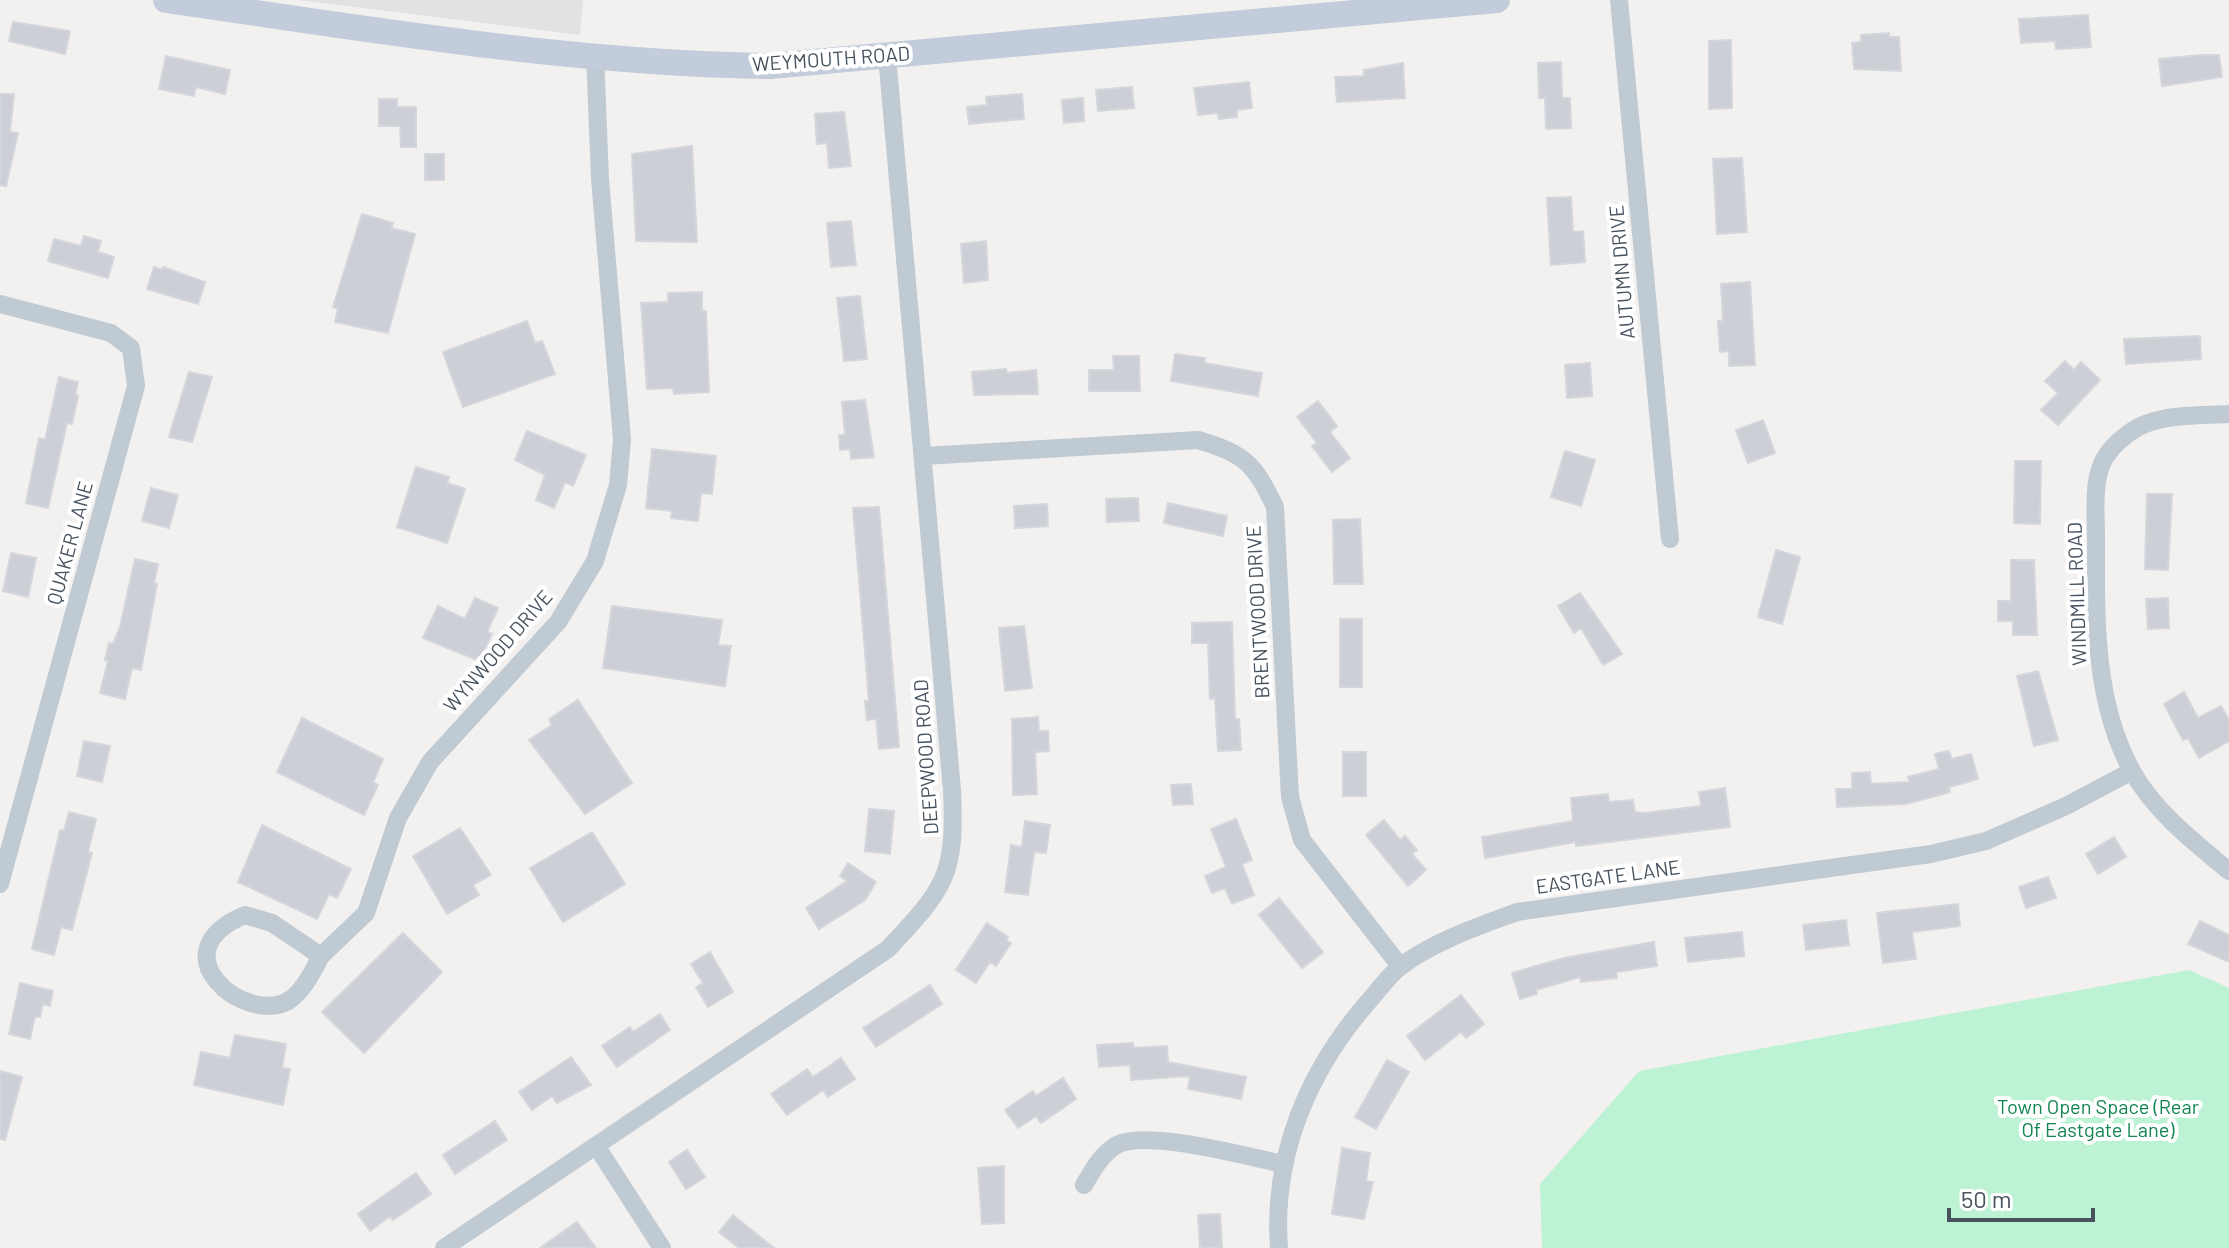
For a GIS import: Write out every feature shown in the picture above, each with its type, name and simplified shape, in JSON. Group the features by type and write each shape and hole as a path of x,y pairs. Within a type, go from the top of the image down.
{"street":[{"name":"WEYMOUTH ROAD","path":"166,0 595,54 702,65 770,66 1497,0"},
{"name":"AUTUMN DRIVE","path":"1619,0 1670,539"},
{"name":"WYNWOOD DRIVE","path":"321,956 272,923 245,915 213,934 208,944 207,960 216,981 227,992 261,1005 288,1001 310,977 321,956 366,913 398,818 430,762 558,622 595,561 618,485 622,439 600,179 595,54"},
{"name":"DEEPWOOD ROAD","path":"444,1248 888,949 933,901 947,872 954,841 924,456 887,56"},
{"name":"QUAKER LANE","path":"0,304 111,333 131,348 136,386 0,884"},
{"name":"WINDMILL ROAD","path":"2229,414 2155,420 2131,431 2101,465 2096,493 2098,660 2108,706 2132,771 2177,828 2229,871"},
{"name":"BRENTWOOD DRIVE","path":"924,456 1198,440 1231,450 1259,472 1275,507 1290,797 1302,840 1400,966"},
{"name":"EASTGATE LANE","path":"1279,1248 1283,1164 1300,1108 1326,1055 1400,966 1465,931 1517,912 1931,854 1986,841 2066,806 2132,771"},
{"path":"1084,1185 1101,1158 1118,1144 1169,1141 1283,1164"},
{"path":"597,1147 662,1248"}],"shaded area":[{"path":"297,0 583,0 580,35"}],"green space":[{"name":"Town Open Space (Rear Of Eastgate Lane)","path":"2189,970 2229,988 2229,1248 1542,1248 1540,1184 1639,1071"}],"building":[{"path":"2088,15 2091,47 2056,49 2055,41 2021,43 2019,19"},
{"path":"13,22 70,31 65,54 9,41"},
{"path":"1889,33 1889,37 1899,37 1901,71 1854,69 1852,43 1861,42 1861,35"},
{"path":"1731,40 1732,108 1709,109 1709,41"},
{"path":"2219,55 2222,77 2162,86 2159,59"},
{"path":"166,56 230,70 225,94 196,87 194,96 159,89"},
{"path":"1561,62 1562,98 1570,98 1571,128 1546,129 1545,98 1539,98 1538,63"},
{"path":"1403,63 1405,98 1337,102 1335,77 1364,76 1364,70"},
{"path":"1249,82 1252,108 1237,110 1237,117 1219,119 1218,113 1198,115 1194,88"},
{"path":"1132,87 1134,108 1098,111 1096,90"},
{"path":"0,94 14,94 10,132 18,133 6,186 0,185"},
{"path":"1022,94 1024,119 969,124 967,107 987,105 986,97"},
{"path":"1083,98 1084,121 1064,123 1062,100"},
{"path":"379,99 397,99 397,107 416,107 416,147 401,147 400,126 379,126"},
{"path":"844,112 851,166 829,168 827,143 817,144 815,114"},
{"path":"692,146 697,242 636,241 632,154"},
{"path":"425,154 444,154 444,180 425,180"},
{"path":"1742,158 1747,232 1717,234 1713,159"},
{"path":"1571,197 1573,232 1583,231 1585,262 1551,265 1547,198"},
{"path":"362,214 393,223 391,228 415,234 388,333 335,322 338,309 333,307"},
{"path":"851,221 856,265 831,267 827,223"},
{"path":"84,236 101,241 98,252 114,257 108,278 48,261 54,239 81,246"},
{"path":"986,241 988,280 964,283 961,244"},
{"path":"154,267 162,270 163,267 205,282 198,304 147,289"},
{"path":"1750,282 1755,365 1729,366 1729,351 1720,352 1718,321 1723,321 1721,284"},
{"path":"702,292 702,311 706,311 709,392 674,394 673,388 647,389 641,303 668,302 668,293"},
{"path":"860,296 867,359 844,361 837,298"},
{"path":"527,321 535,343 542,341 555,374 463,407 443,352"},
{"path":"2200,336 2201,359 2126,364 2124,339"},
{"path":"1175,354 1205,358 1204,363 1262,373 1258,396 1171,381"},
{"path":"1113,356 1139,356 1140,391 1089,391 1089,370 1114,370"},
{"path":"2065,361 2074,370 2081,362 2100,380 2058,425 2041,410 2058,393 2045,381"},
{"path":"1590,363 1592,396 1567,398 1565,365"},
{"path":"1006,369 1007,373 1036,370 1038,394 974,395 972,372"},
{"path":"189,372 212,377 192,442 169,437"},
{"path":"59,377 78,382 75,395 78,396 72,424 67,423 48,508 26,503 39,438 45,440"},
{"path":"865,400 874,457 851,459 850,449 840,450 839,435 845,435 842,402"},
{"path":"1318,401 1337,426 1330,432 1350,458 1332,472 1312,446 1317,443 1297,417"},
{"path":"1763,420 1775,453 1748,463 1736,430"},
{"path":"527,431 586,455 573,486 565,482 554,508 536,500 545,475 515,460"},
{"path":"652,449 716,456 712,494 701,493 698,521 671,518 672,511 646,508"},
{"path":"1565,451 1595,460 1581,506 1551,497"},
{"path":"2015,461 2041,461 2040,524 2014,523"},
{"path":"416,467 449,477 447,483 465,489 447,543 397,527"},
{"path":"151,488 178,495 169,528 142,521"},
{"path":"2147,494 2172,494 2168,570 2145,569"},
{"path":"1138,498 1139,521 1107,522 1106,499"},
{"path":"1168,503 1227,516 1223,536 1164,523"},
{"path":"1047,504 1048,526 1015,528 1014,506"},
{"path":"879,507 899,747 879,749 876,719 867,720 865,701 869,701 853,508"},
{"path":"1360,519 1363,584 1334,584 1333,520"},
{"path":"1776,550 1800,557 1782,624 1758,617"},
{"path":"11,553 36,558 28,597 3,591"},
{"path":"135,559 158,564 154,583 157,584 141,670 132,668 125,699 100,693 109,643 113,644 120,627"},
{"path":"2011,560 2034,560 2037,635 2013,635 2013,621 1998,621 1998,601 2011,601"},
{"path":"1580,593 1622,654 1603,665 1581,628 1574,633 1558,606"},
{"path":"475,598 498,608 487,632 492,634 479,661 423,638 438,606 465,619"},
{"path":"2168,598 2169,628 2148,629 2146,599"},
{"path":"612,606 722,620 718,645 731,646 725,686 603,668"},
{"path":"1340,619 1362,619 1362,687 1340,687"},
{"path":"1232,622 1235,719 1239,719 1241,750 1218,751 1215,698 1210,699 1208,643 1192,643 1192,623"},
{"path":"1024,626 1032,688 1005,691 999,628"},
{"path":"2038,671 2058,740 2034,746 2017,676"},
{"path":"2184,692 2198,718 2221,706 2229,720 2229,741 2199,758 2188,738 2183,740 2164,704"},
{"path":"578,700 632,783 585,814 529,740 552,725 549,719"},
{"path":"1038,717 1039,731 1048,731 1049,751 1035,752 1037,794 1013,795 1012,719"},
{"path":"302,718 383,759 373,782 378,785 364,815 277,772"},
{"path":"84,741 110,746 102,782 77,776"},
{"path":"1949,751 1952,759 1971,754 1978,779 1949,787 1950,792 1906,804 1837,807 1836,789 1852,789 1852,773 1870,772 1871,784 1910,782 1908,777 1939,769 1935,754"},
{"path":"1343,752 1366,752 1366,796 1343,796"},
{"path":"1191,784 1193,804 1173,805 1171,785"},
{"path":"1725,788 1730,827 1576,846 1576,842 1485,858 1482,837 1573,821 1571,798 1608,794 1609,802 1633,800 1635,812 1645,813 1701,806 1699,792"},
{"path":"869,809 894,811 890,854 865,851"},
{"path":"69,812 96,819 88,852 92,853 72,930 61,927 54,955 32,949 60,830 64,831"},
{"path":"1236,819 1252,860 1242,864 1254,895 1232,904 1225,888 1212,893 1205,876 1226,867 1211,829"},
{"path":"1384,820 1400,840 1405,836 1417,850 1412,854 1426,870 1408,886 1366,835"},
{"path":"1025,821 1050,825 1046,853 1034,852 1028,895 1005,892 1011,845 1022,847"},
{"path":"262,825 351,869 337,898 329,894 317,919 238,882"},
{"path":"460,828 491,875 473,885 479,895 447,914 413,856"},
{"path":"592,832 625,884 563,922 530,868"},
{"path":"2114,837 2126,857 2098,874 2086,854"},
{"path":"848,863 876,882 865,900 819,929 806,908 847,881 840,876"},
{"path":"2048,877 2056,898 2026,908 2019,887"},
{"path":"1279,898 1323,952 1302,968 1259,915"},
{"path":"1958,904 1960,926 1912,932 1916,959 1883,963 1877,913"},
{"path":"1846,920 1849,945 1806,950 1803,925"},
{"path":"2200,921 2229,935 2229,962 2188,944"},
{"path":"987,923 1008,937 1006,940 1011,943 996,966 990,962 976,983 956,970"},
{"path":"1742,932 1744,956 1688,962 1685,938"},
{"path":"403,933 442,972 364,1053 322,1012"},
{"path":"1654,942 1657,966 1616,972 1617,978 1581,982 1580,977 1536,990 1537,994 1520,999 1512,973 1564,958"},
{"path":"710,952 733,992 708,1007 696,987 703,983 691,964"},
{"path":"20,983 53,991 50,1006 43,1004 40,1017 35,1016 30,1039 9,1034"},
{"path":"930,985 942,1004 876,1047 863,1028"},
{"path":"1461,995 1484,1024 1466,1038 1461,1032 1425,1060 1407,1036"},
{"path":"660,1014 670,1030 617,1067 602,1046 630,1027 633,1032"},
{"path":"235,1035 286,1044 282,1068 290,1069 283,1105 194,1085 201,1052 230,1058"},
{"path":"1133,1043 1134,1048 1167,1046 1168,1062 1246,1077 1241,1099 1188,1089 1190,1076 1131,1080 1130,1065 1099,1067 1097,1045"},
{"path":"571,1057 591,1085 557,1103 552,1096 532,1110 519,1092"},
{"path":"841,1058 855,1079 828,1097 823,1090 787,1115 771,1094 807,1069 813,1077"},
{"path":"1387,1060 1409,1072 1376,1129 1355,1117"},
{"path":"0,1071 22,1077 5,1140 0,1139"},
{"path":"1063,1078 1076,1099 1041,1123 1036,1116 1018,1128 1005,1110 1033,1091 1036,1096"},
{"path":"495,1121 507,1140 455,1174 443,1155"},
{"path":"1342,1148 1370,1153 1366,1181 1373,1182 1364,1219 1332,1214"},
{"path":"687,1150 705,1177 686,1189 669,1162"},
{"path":"1004,1166 1004,1223 982,1224 978,1168"},
{"path":"416,1173 431,1194 393,1220 390,1216 370,1231 358,1214"},
{"path":"1220,1214 1222,1248 1200,1248 1198,1215"},
{"path":"733,1215 774,1248 739,1248 719,1232"},
{"path":"577,1222 596,1248 540,1248"}]}
